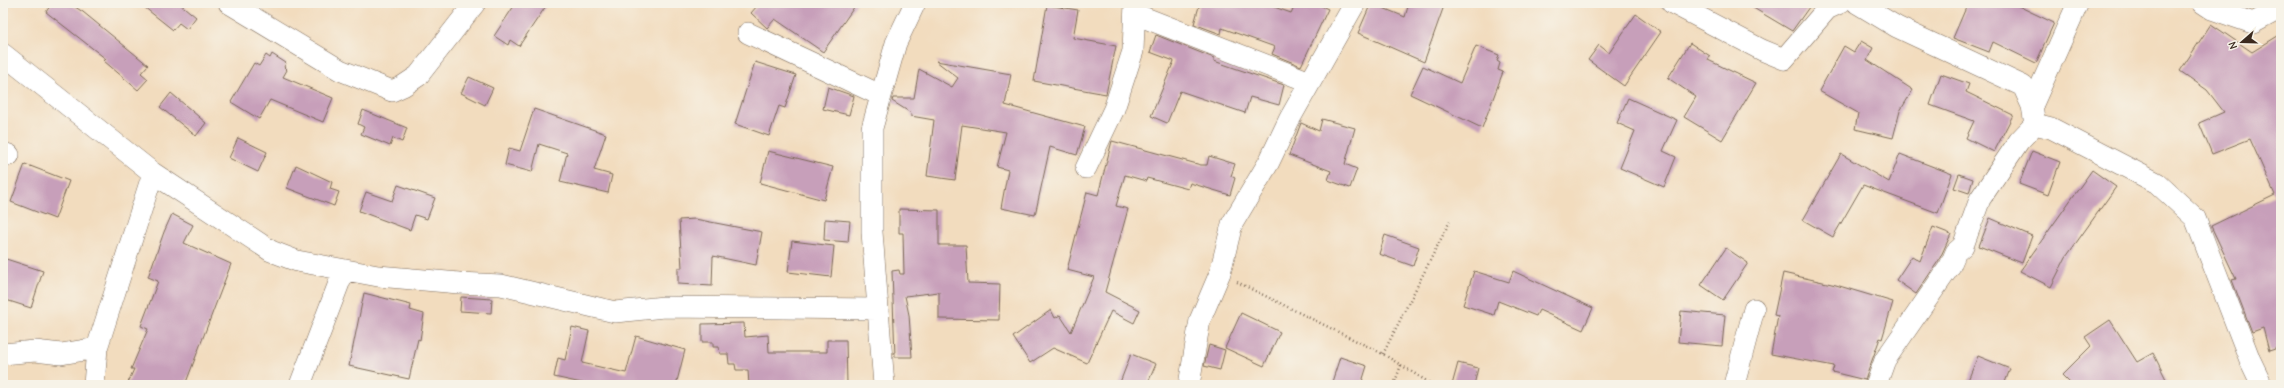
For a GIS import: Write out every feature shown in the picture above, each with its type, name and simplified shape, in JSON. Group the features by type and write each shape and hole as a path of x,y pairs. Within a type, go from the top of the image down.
{"street":[{"path":"229,3 340,70 392,91 418,76 475,3"},
{"path":"884,385 872,232 872,128 880,95 896,43 915,3"},
{"path":"1189,385 1200,320 1220,273 1232,224 1269,162 1289,120 1355,3"},
{"path":"1672,3 1762,50 1784,59 1826,10 1840,3"},
{"path":"1857,3 1897,27 2023,86 2034,115 2050,128 2157,183 2195,218 2250,360 2262,385"},
{"path":"1876,385 1885,360 1950,266 1956,252 1963,246 1980,199 2019,141 2034,115 2078,3"},
{"path":"2202,3 2212,9 2253,23 2281,8"},
{"path":"1086,168 1114,109 1133,51 1135,8 1310,82"},
{"path":"748,33 880,95"},
{"path":"3,54 153,173 271,251 297,261 344,270 459,283 500,285 615,312 664,307 877,309"},
{"path":"94,385 98,348 153,173"},
{"path":"300,385 344,270"},
{"path":"1734,385 1754,309"},
{"path":"3,354 35,351 61,354 98,348"}],"path":[{"path":"1383,354 1451,219"},
{"path":"1220,273 1383,354 1433,385"},
{"path":"1394,385 1401,365"}],"building":[{"path":"52,3 69,3 83,12 148,65 141,73 148,79 138,90 104,61 106,59 46,12"},
{"path":"139,3 179,3 196,17 187,29 179,23 173,30"},
{"path":"516,3 548,3 519,46 510,40 508,45 494,36"},
{"path":"753,3 857,3 823,52 775,19 767,28 751,13 757,6"},
{"path":"1200,3 1263,3 1291,13 1296,3 1315,3 1328,9 1301,66 1272,54 1275,47 1222,28 1221,34 1194,24"},
{"path":"1371,3 1405,17 1409,3 1445,3 1424,62 1358,33"},
{"path":"1745,3 1812,3 1792,31"},
{"path":"1968,3 2012,3 2054,23 2036,63 1993,42 1989,52 1953,38"},
{"path":"1047,5 1078,10 1073,38 1116,46 1106,94 1034,81"},
{"path":"1636,14 1661,32 1624,86 1588,60 1599,45 1609,53"},
{"path":"2211,24 2252,52 2281,34 2281,347 2269,351 2263,328 2252,332 2232,280 2236,279 2211,226 2275,195 2250,139 2212,154 2199,123 2224,112 2207,90 2180,71"},
{"path":"1156,35 1214,58 1214,61 1284,85 1279,105 1250,97 1245,113 1180,91 1167,123 1151,116 1174,61 1150,52"},
{"path":"1861,41 1873,48 1867,60 1913,90 1900,111 1893,138 1855,129 1858,113 1819,91 1844,46 1854,52"},
{"path":"1690,43 1710,56 1708,60 1756,83 1722,140 1684,117 1696,97 1668,78"},
{"path":"1476,46 1499,55 1497,61 1500,63 1498,70 1503,72 1482,128 1410,94 1423,66 1460,83"},
{"path":"272,54 286,63 284,67 287,70 283,77 333,98 323,122 270,100 259,119 231,102 254,63 259,66 266,55 270,58"},
{"path":"936,61 1011,74 1005,105 1085,127 1077,155 1050,147 1035,215 1001,208 1008,170 997,167 1006,132 962,125 955,180 927,176 934,120 911,116 911,113 892,101 893,98 914,98 919,69 952,87 958,78"},
{"path":"755,62 796,75 785,108 779,106 769,136 735,124"},
{"path":"1941,74 1969,84 1966,92 2013,115 1994,152 1966,138 1974,121 1930,105"},
{"path":"469,77 493,88 485,105 461,93"},
{"path":"828,87 854,96 849,115 823,109"},
{"path":"171,93 206,123 196,136 160,107"},
{"path":"1628,98 1677,120 1663,151 1676,157 1664,187 1620,168 1635,131 1617,123"},
{"path":"534,109 606,134 594,170 612,175 608,193 560,182 567,153 539,144 532,172 505,165 509,148 520,151"},
{"path":"363,110 407,128 402,142 393,138 390,146 361,134 364,127 358,124"},
{"path":"1322,119 1355,128 1345,164 1357,169 1350,188 1328,180 1331,171 1289,155 1301,123 1319,131"},
{"path":"238,138 267,152 258,172 229,158"},
{"path":"1112,141 1201,165 1207,165 1209,156 1235,164 1231,176 1235,178 1230,195 1190,183 1188,189 1147,178 1146,181 1125,175 1116,206 1128,209 1105,292 1140,310 1134,323 1111,311 1087,363 1053,348 1030,363 1013,337 1051,310 1055,318 1060,315 1071,332 1094,277 1067,270 1087,192 1098,195"},
{"path":"768,151 833,167 824,200 760,183"},
{"path":"2032,151 2060,162 2048,195 2019,184"},
{"path":"1841,154 1889,182 1900,154 1952,174 1938,213 1863,185 1833,237 1803,220"},
{"path":"25,164 69,181 55,219 11,202"},
{"path":"296,165 332,182 330,189 339,192 334,206 287,188"},
{"path":"2092,170 2116,187 2066,257 2051,287 2020,271"},
{"path":"1959,174 1973,179 1969,193 1954,188"},
{"path":"398,185 435,198 427,219 415,215 410,230 359,211 366,192 392,201"},
{"path":"899,209 939,210 939,245 966,245 968,283 1000,284 999,320 939,319 939,292 905,296 909,315 912,357 895,357 892,271 899,270 900,274 904,274 903,233 899,233"},
{"path":"172,214 193,225 184,243 231,264 185,385 127,385 134,369 131,369 148,329 141,326 158,281 148,277"},
{"path":"1990,218 2032,236 2022,263 1979,246"},
{"path":"695,219 762,232 756,265 713,256 712,286 678,284 678,268 682,268 679,220"},
{"path":"825,219 850,221 848,242 824,240"},
{"path":"1933,227 1951,234 1939,260 1916,294 1896,280 1912,256 1920,261"},
{"path":"1385,235 1419,247 1413,266 1379,254"},
{"path":"792,241 834,246 831,277 788,272"},
{"path":"1726,248 1748,263 1723,300 1701,285"},
{"path":"3,258 43,271 31,308 3,299"},
{"path":"1474,271 1509,282 1513,271 1593,308 1583,330 1539,310 1536,316 1498,301 1494,315 1463,305"},
{"path":"1783,273 1836,285 1893,302 1882,339 1880,338 1865,380 1832,372 1834,366 1771,354 1778,316 1774,315"},
{"path":"364,293 411,305 410,310 424,314 420,340 418,339 409,379 349,366"},
{"path":"461,297 492,299 491,313 460,311"},
{"path":"1681,311 1725,315 1722,346 1678,342"},
{"path":"1241,313 1280,332 1264,366 1225,348"},
{"path":"2110,320 2137,362 2153,353 2169,385 2072,385 2062,375 2091,346 2085,337"},
{"path":"744,323 745,337 768,335 769,352 827,352 827,340 846,340 847,384 749,385 748,370 736,370 735,364 729,364 728,354 720,354 719,347 713,347 713,342 702,342 702,324"},
{"path":"572,327 589,331 582,363 626,373 636,336 685,350 676,385 591,385 554,377 558,358 565,360"},
{"path":"1209,345 1225,350 1220,370 1204,366"},
{"path":"1131,354 1156,364 1147,385 1119,385"},
{"path":"1978,356 2010,369 2004,385 1966,385"},
{"path":"1340,357 1367,366 1361,385 1331,385"},
{"path":"1458,363 1478,368 1474,385 1452,385"}]}
